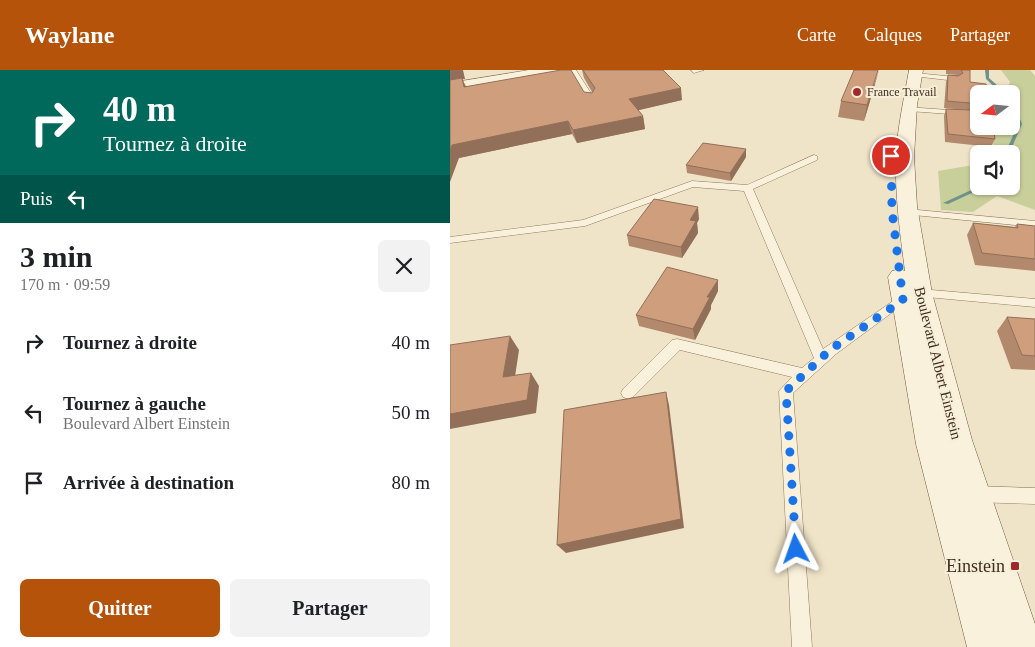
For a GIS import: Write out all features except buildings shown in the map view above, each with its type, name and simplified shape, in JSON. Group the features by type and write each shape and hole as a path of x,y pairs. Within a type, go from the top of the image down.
{"main road":[{"path":"450,87 553,70"},
{"name":"Boulevard Albert Einstein","path":"912,72 905,158 911,296 1022,647"},
{"name":"Boulevard Albert Einstein","path":"912,72 896,106 891,156 892,210 911,296 932,444 988,647"}],"lane":[{"path":"572,70 592,101"},
{"path":"912,72 956,79"},
{"path":"909,109 967,114"},
{"path":"450,240 585,224 692,184 748,188 814,158"},
{"path":"748,188 821,359"},
{"path":"907,212 1035,224"},
{"path":"802,647 786,391 830,350 911,296 1035,303"},
{"path":"628,393 677,344 805,374"},
{"path":"973,494 1035,496"}],"green space":[{"path":"1001,70 1030,70 1035,76 1035,210 997,196 973,212 941,210 938,171 970,166 970,195 1020,195 1020,145 994,145 992,135 1020,135 1020,85 1009,85 1010,82"}],"waterway":[{"path":"987,70 987,78 995,85"},
{"path":"1011,145 1015,135"},
{"path":"946,203 970,193"}],"place":[{"name":"France Travail","path":"857,92"},
{"name":"Einstein","path":"1015,566"}],"route":[{"path":"796,549 786,391 830,350 903,300 892,210 891,156"}]}
